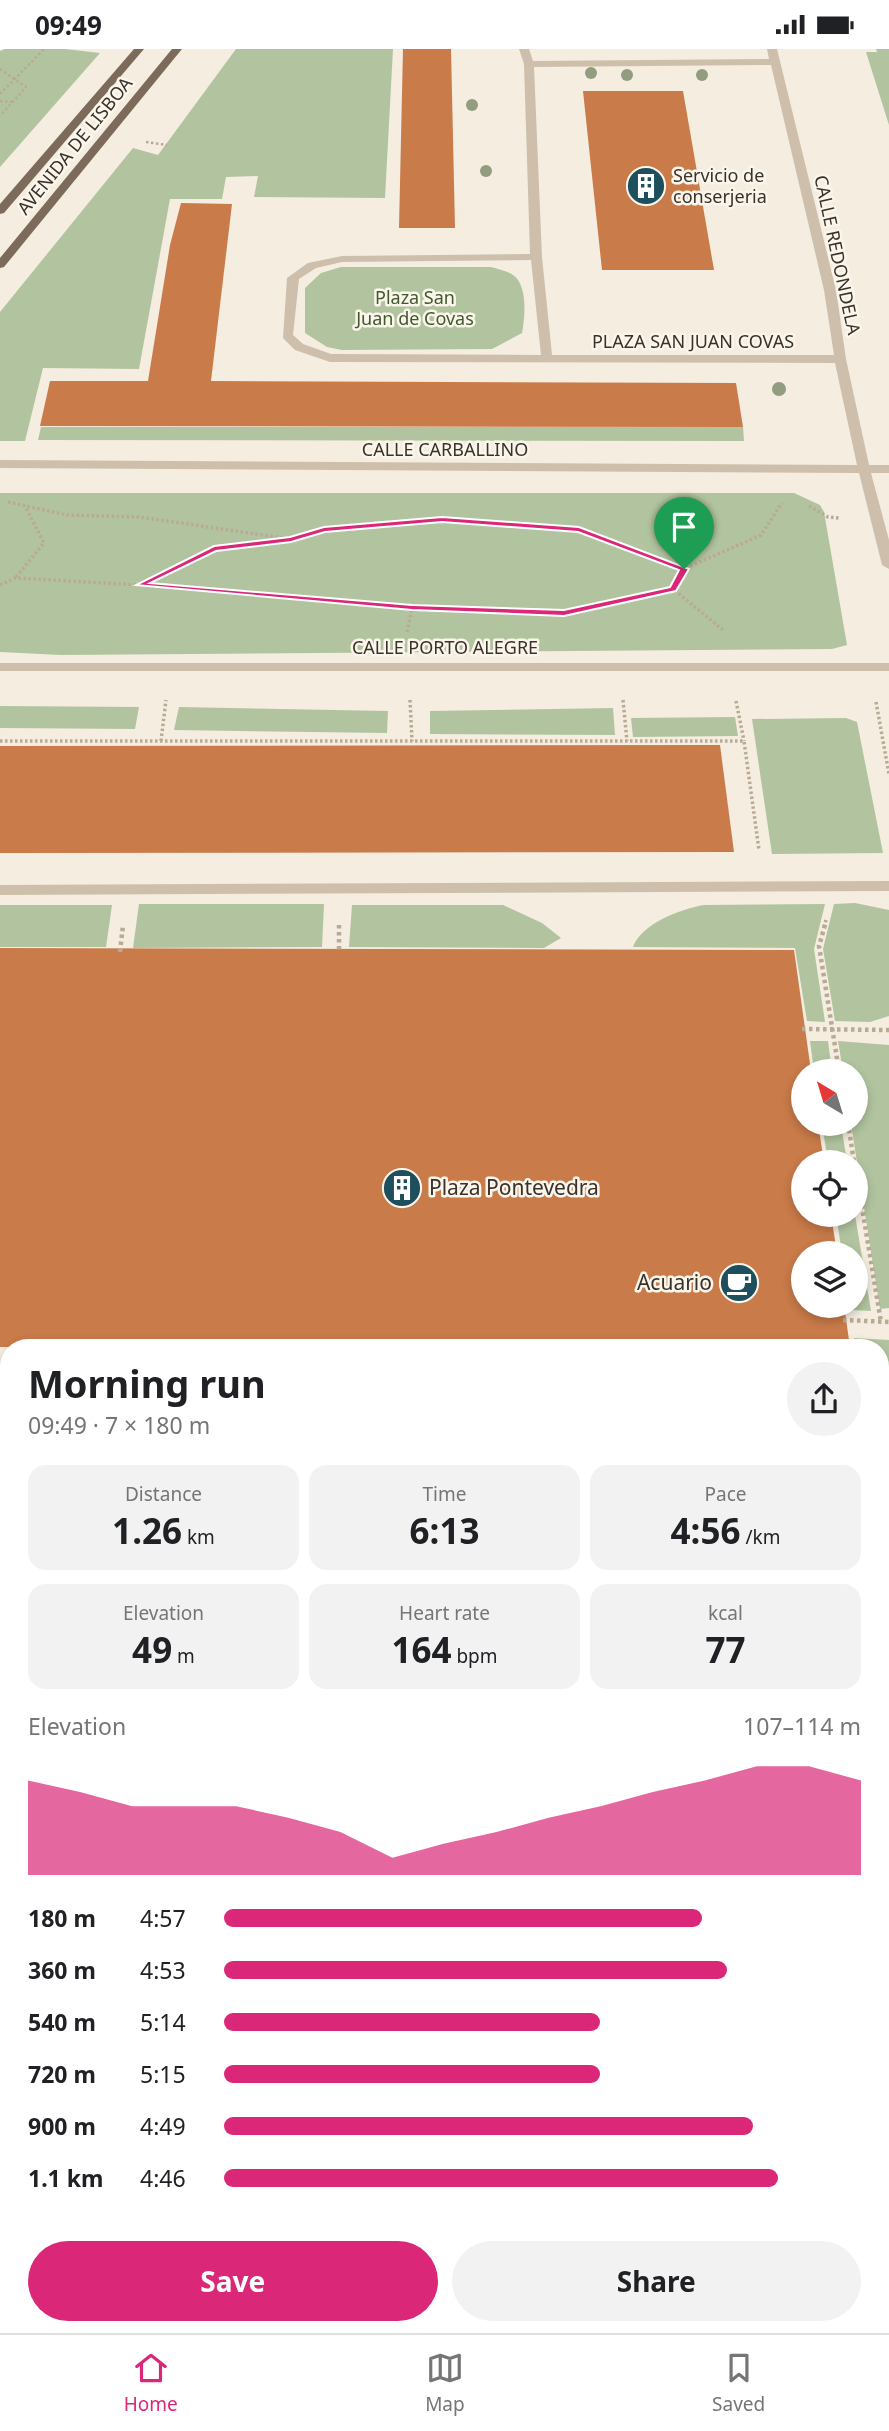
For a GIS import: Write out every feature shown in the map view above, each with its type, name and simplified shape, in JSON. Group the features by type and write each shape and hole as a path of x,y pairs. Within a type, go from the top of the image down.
{"main road":[{"name":"AVENIDA DE LISBOA","path":"0,211 139,49"},
{"name":"AVENIDA DE LISBOA","path":"0,265 177,49"}],"street":[{"path":"524,49 529,64 536,257 547,360"},
{"path":"622,49 625,64"},
{"name":"CALLE REDONDELA","path":"772,49 830,290 840,359 864,469 889,565"},
{"path":"529,64 775,62"},
{"name":"PLAZA SAN JUAN COVAS","path":"536,257 342,258 312,265 293,278 287,336 299,347 330,358 840,359"},
{"name":"CALLE CARBALLINO","path":"0,464 889,469"},
{"name":"CALLE PORTO ALEGRE","path":"0,667 889,667"},
{"path":"0,890 889,886"}],"path":[{"path":"0,93 44,49"},
{"path":"0,69 26,87 0,116"},
{"path":"0,101 13,102"},
{"path":"139,141 167,145"},
{"path":"15,578 140,585 412,607 564,613 673,589 684,569 761,534 789,494"},
{"path":"0,500 66,515 139,517 291,540"},
{"path":"0,585 15,578 44,543 24,506"},
{"path":"140,585 214,548 291,540 324,530 442,519 579,530 684,569"},
{"path":"673,589 733,637"},
{"path":"405,642 412,607"},
{"path":"621,690 627,741"},
{"path":"734,690 760,854"},
{"path":"409,691 412,741"},
{"path":"161,741 167,692"},
{"path":"882,730 889,730"},
{"path":"0,741 744,741"},
{"path":"828,911 819,946 837,1059"},
{"path":"802,1029 889,1030"},
{"path":"865,1227 881,1322"},
{"path":"843,1320 889,1322"}],"green space":[{"path":"65,49 100,53 0,167 0,51"},
{"path":"236,49 393,49 385,198 254,197 258,176 226,177 222,199 170,199 139,369 43,368 25,441 0,441 0,312 133,148 158,155"},
{"path":"876,49 889,49 889,125 866,52 877,52"},
{"name":"Plaza San Juan de Covas","path":"341,267 491,267 505,271 513,275 521,286 524,310 522,333 492,349 342,350 327,347 305,333 305,288 321,273"},
{"path":"41,427 743,427 744,441 38,440"},
{"path":"0,493 794,493 820,505 824,512 847,645 832,649 61,655 0,652"},
{"path":"0,706 139,707 135,729 0,728"},
{"path":"179,707 388,711 387,733 174,730"},
{"path":"613,708 615,735 430,734 430,711"},
{"path":"735,717 738,736 633,737 631,718"},
{"path":"846,718 857,722 883,853 772,854 752,719"},
{"path":"855,903 889,910 889,1016 870,1022 835,1021 823,949 834,904"},
{"path":"139,904 324,904 322,947 133,948"},
{"path":"825,904 814,949 825,1022 807,1021 795,948 633,947 638,938 653,924 695,907"},
{"path":"0,905 112,905 106,947 0,947"},
{"path":"352,905 503,905 542,923 561,938 544,948 349,947"},
{"path":"810,1041 828,1041 830,1059 812,1059"},
{"path":"838,1041 889,1045 889,1308 880,1309 867,1227 868,1150 855,1150 853,1136 868,1136 868,1059 841,1059"},
{"path":"824,1136 843,1136 845,1150 826,1150"},
{"path":"838,1227 857,1227 859,1241 840,1241"}],"building":[{"path":"403,49 451,49 455,228 399,228"},
{"name":"Servicio de conserjeria","path":"583,91 683,91 714,270 602,270"},
{"path":"181,203 232,204 211,381 736,383 743,427 40,426 50,381 148,381 170,245"},
{"path":"720,745 734,852 0,853 0,746"},
{"name":"Plaza Pontevedra","path":"0,948 794,950 809,1059 791,1059 791,1136 820,1136 822,1150 791,1150 791,1227 833,1227 835,1241 791,1241 791,1318 846,1318 849,1339 0,1339"}],"place":[{"name":"Servicio de conserjeria","path":"646,186"},
{"name":"Plaza Pontevedra","path":"402,1188"},
{"name":"Acuario","path":"739,1283"}],"route":[{"path":"442,519 579,530 684,569 673,589 564,613 412,607 140,585 214,548 291,540 324,530 442,519"}]}
